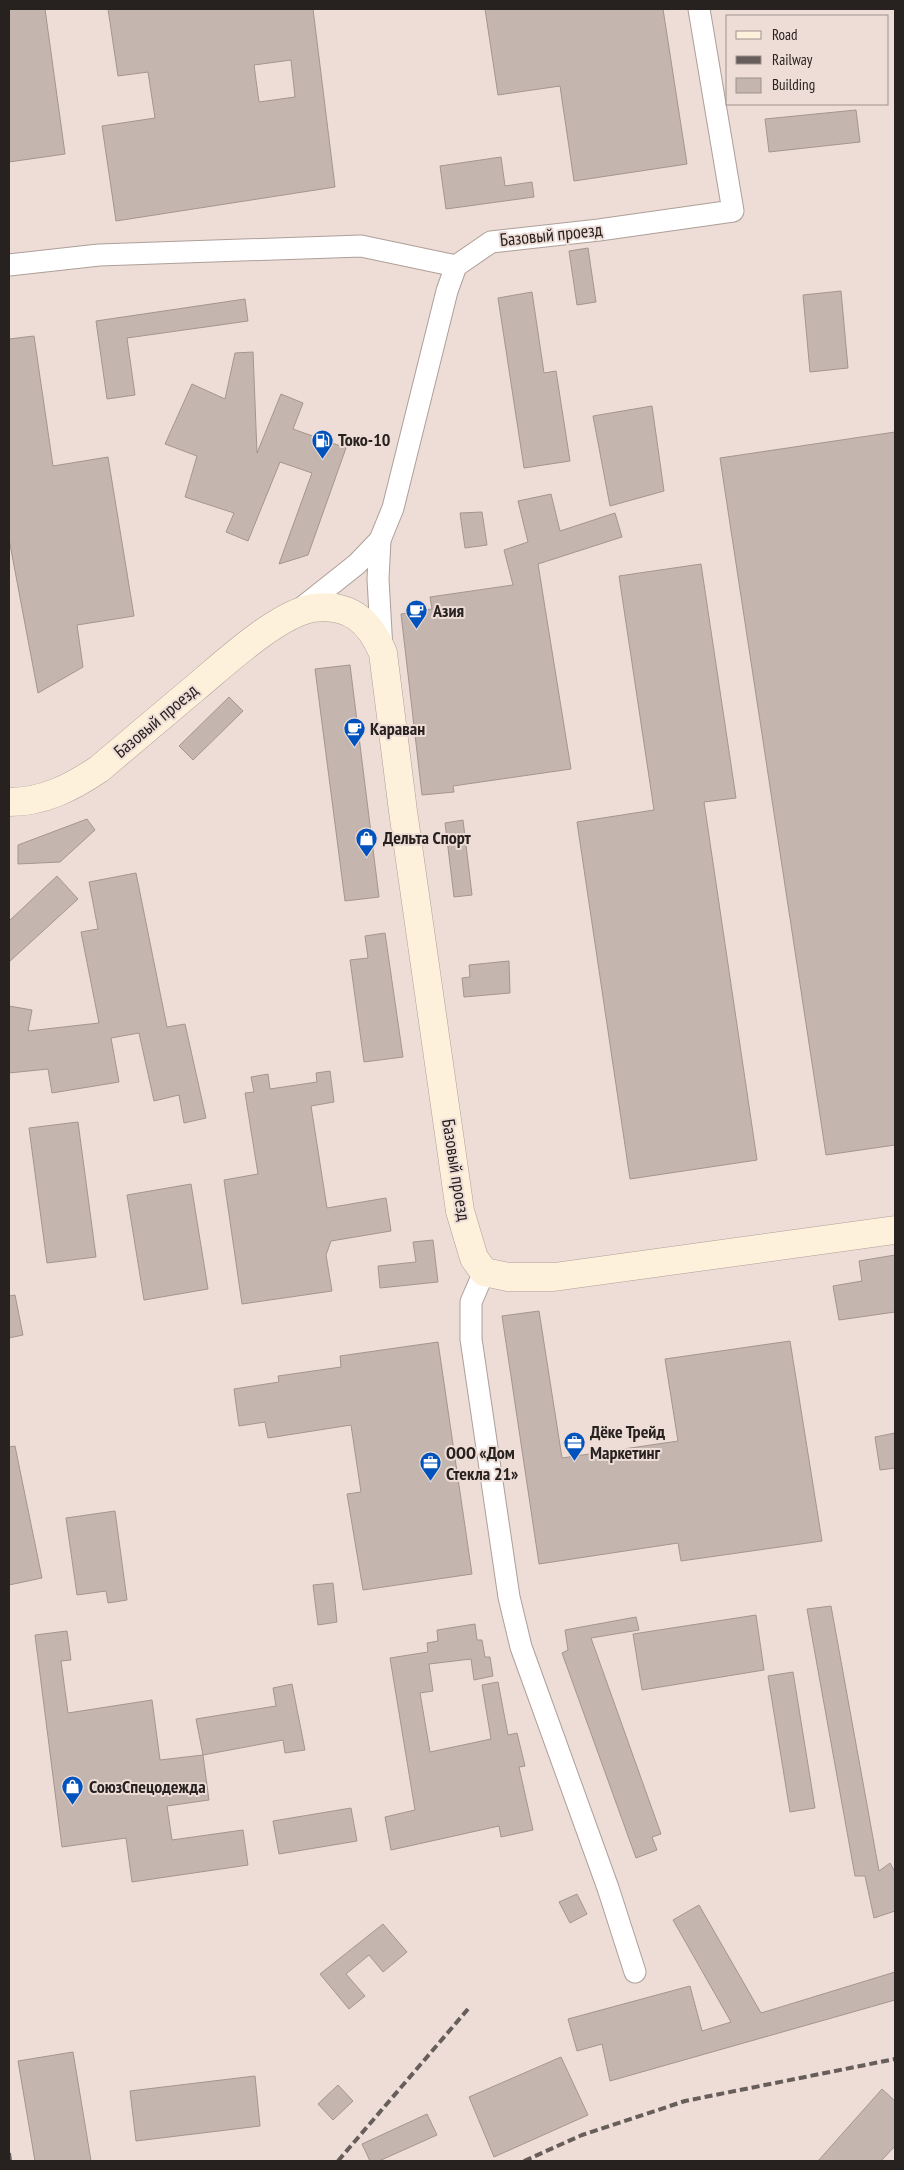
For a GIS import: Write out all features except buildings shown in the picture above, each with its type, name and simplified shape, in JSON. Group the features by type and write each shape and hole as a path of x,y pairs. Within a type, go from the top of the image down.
{"street":[{"name":"Базовый проезд","path":"484,1272 474,1258 460,1211 403,812 383,653 378,578 380,540 393,508 447,290 456,266 491,242 599,230 733,211 699,9"},
{"path":"9,265 99,255 361,246 456,266"},
{"name":"Базовый проезд","path":"9,802 27,802 53,794 77,784 99,769 233,656 329,588 380,540"},
{"name":"Базовый проезд","path":"292,616 311,608 345,609 368,626 383,653"},
{"path":"635,1972 608,1888 521,1646 508,1598 472,1340 471,1302 484,1272 508,1278 564,1276 895,1230"}],"railway":[{"path":"338,2161 468,2009"},
{"path":"524,2161 582,2135 685,2101 895,2059"},
{"path":"9,2153 10,2161"}],"place":[{"name":"Токо-10","path":"322,459"},
{"name":"Азия","path":"417,630"},
{"name":"Караван","path":"354,748"},
{"name":"Дельта Спорт","path":"367,857"},
{"name":"Дёке Трейд Маркетинг","path":"574,1461"},
{"name":"ООО «Дом Стекла 21»","path":"430,1482"},
{"name":"СоюзСпецодежда","path":"73,1806"}]}
